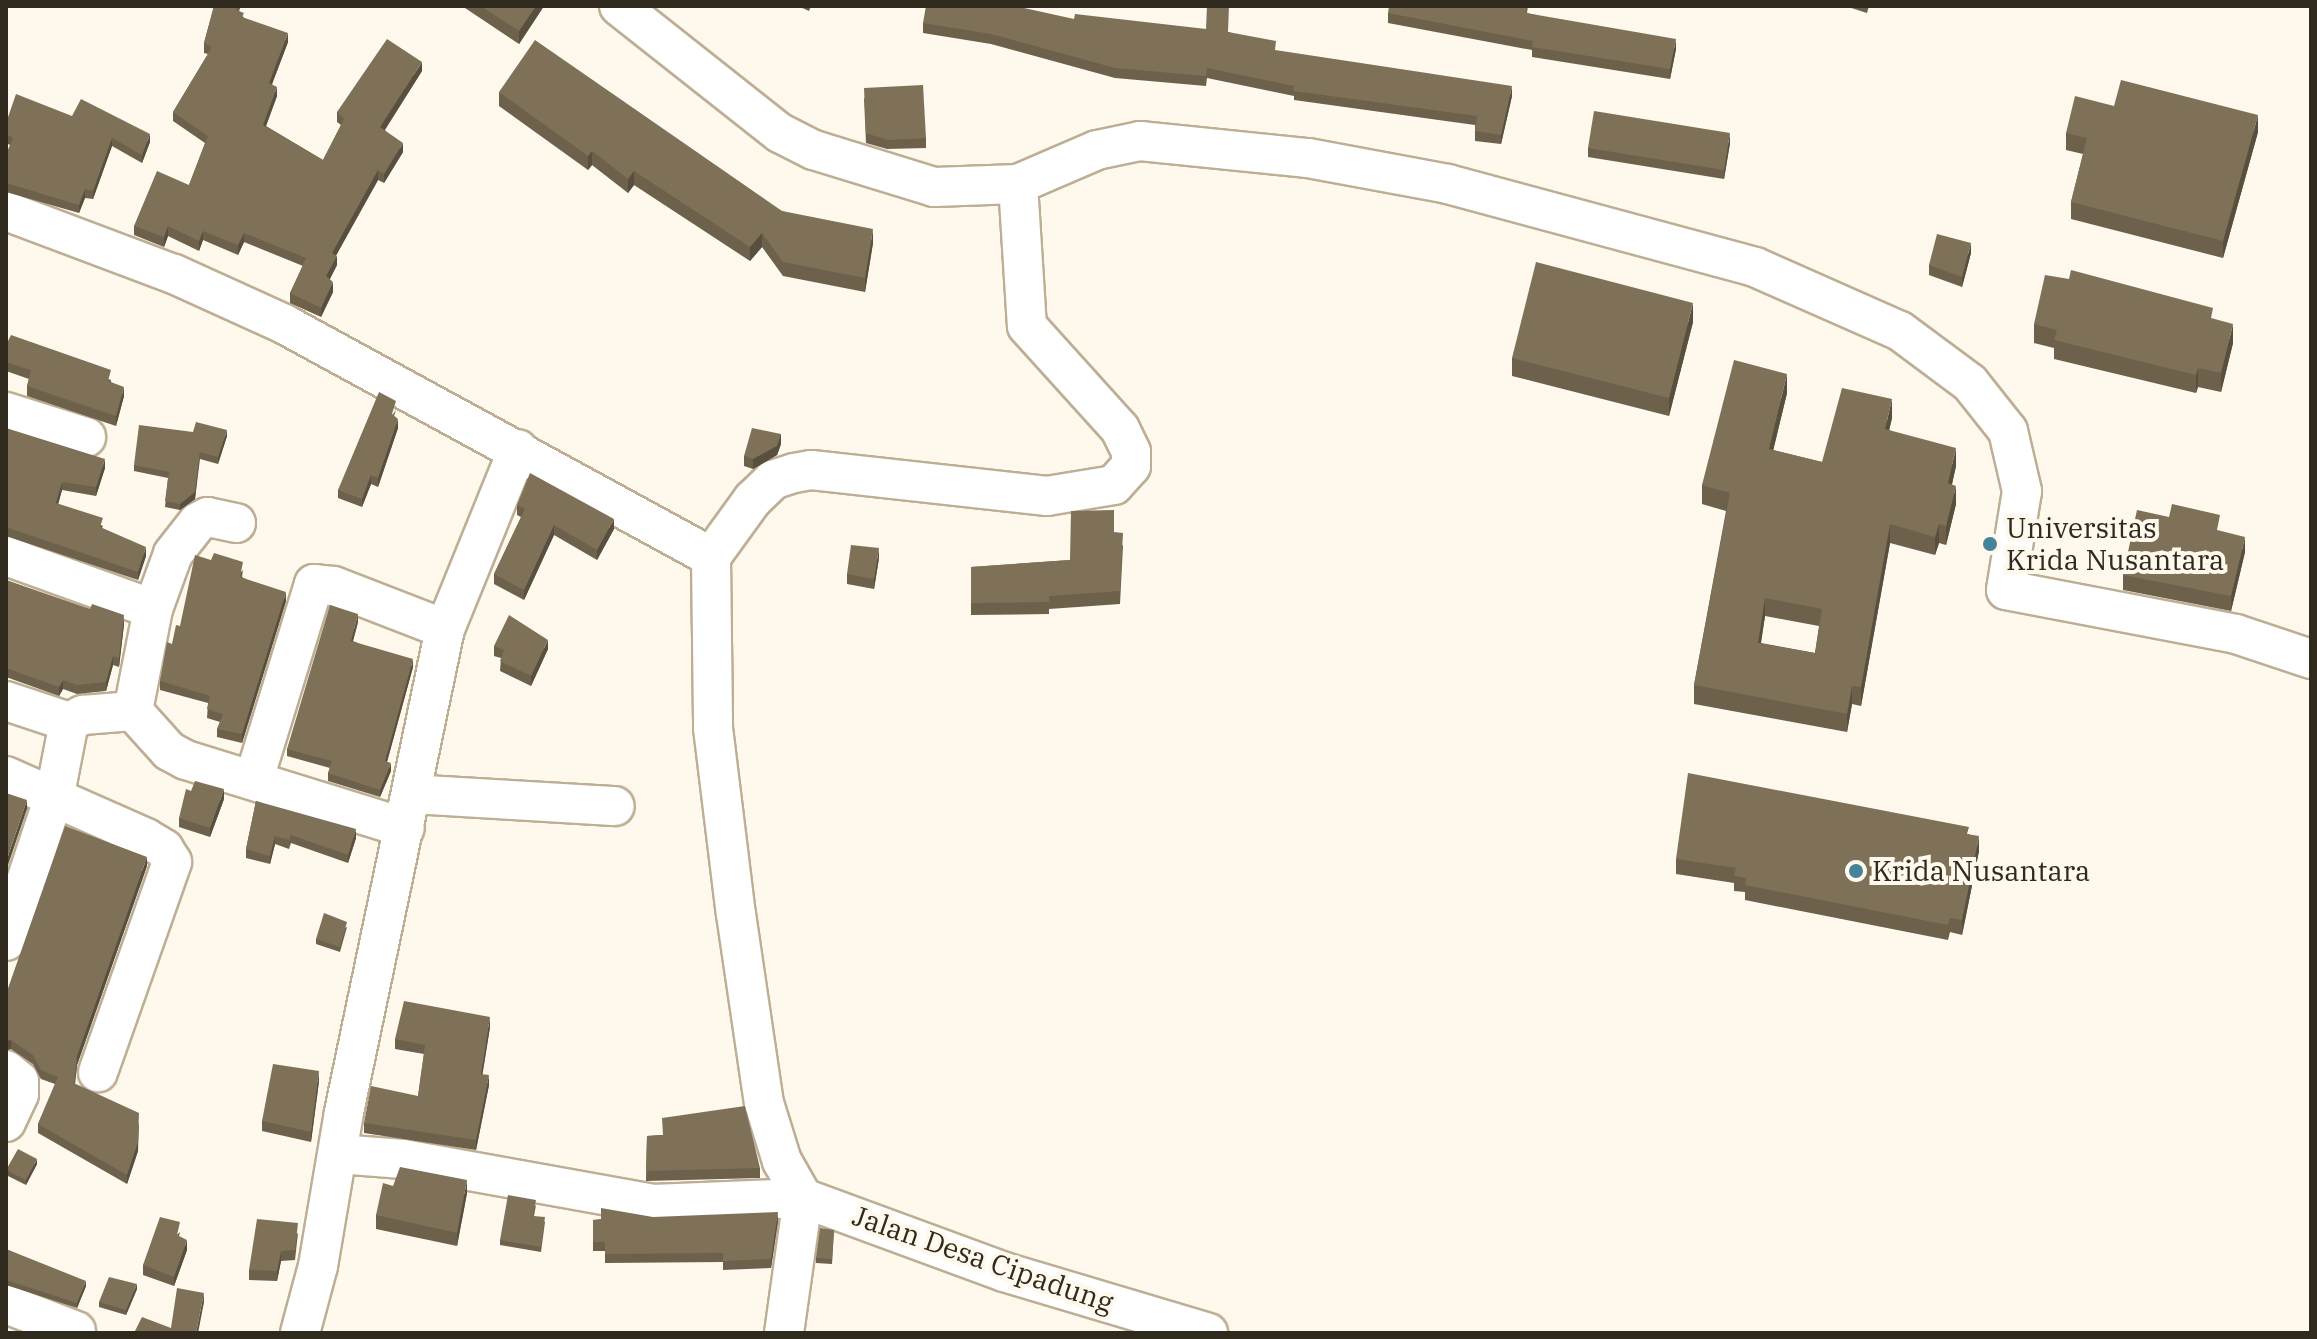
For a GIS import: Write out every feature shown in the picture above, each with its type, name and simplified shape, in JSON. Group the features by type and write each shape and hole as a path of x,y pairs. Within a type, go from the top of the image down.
{"street":[{"path":"619,6 780,133 814,150 934,187 1018,184 1097,150 1140,141 1308,158 1448,184 1755,267 1900,331 1970,383 2008,431 2022,491 2006,590 2236,634 2311,659"},
{"path":"784,1333 803,1198 782,1161 764,1103 736,914 713,728 711,557 753,499 773,480 794,473 811,470 1047,496 1093,492 1124,478 1131,452 1120,429 1027,326 1018,184"},
{"path":"6,211 255,310 518,449 711,557"},
{"path":"6,412 86,437"},
{"path":"300,1333 445,629 518,449"},
{"path":"133,711 153,609 173,554 198,522 208,517 236,523"},
{"path":"6,556 153,609"},
{"path":"254,779 314,584 334,586 445,629"},
{"path":"6,701 69,722 83,715 133,711"},
{"path":"133,711 169,751 254,779 408,811 615,806"},
{"path":"8,932 55,794 69,722"},
{"path":"6,776 55,794 146,838 164,849 172,862 98,1072"},
{"path":"6,1070 19,1081 19,1094 6,1122"},
{"path":"338,1154 403,1159 652,1204 803,1198"},
{"name":"Jalan Desa Cipadung","path":"803,1198 1004,1272 1208,1333"},
{"path":"6,1304 76,1331"}],"building":[{"path":"214,6 237,6 236,10 244,13 242,17 288,33 269,83 277,87 263,125 323,160 344,119 337,112 387,39 422,62 380,127 403,143 384,174 378,170 332,253 337,256 326,276 333,282 321,308 290,293 306,258 244,233 238,245 203,231 199,241 168,226 164,237 134,226 157,171 189,185 208,136 173,112 212,47 204,43"},
{"path":"481,6 536,6 519,31"},
{"path":"926,6 1015,6 1074,19 1075,14 1206,29 1207,6 1229,6 1228,32 1276,41 1275,50 1512,86 1501,135 1475,131 1477,116 1294,91 1294,86 1207,68 1206,76 1115,68 991,34 923,23"},
{"path":"1389,6 1527,6 1526,13 1676,39 1670,69 1532,47 1533,41 1388,13"},
{"path":"535,40 782,211 873,229 865,278 783,262 762,233 750,247 634,171 628,179 592,151 588,156 499,92"},
{"path":"2121,80 2258,115 2223,241 2071,202 2087,138 2066,133 2075,96 2114,106"},
{"path":"923,85 926,138 887,140 866,133 864,88"},
{"path":"16,94 72,116 81,99 150,134 142,155 112,138 93,191 85,189 79,205 6,183 6,155 13,138 6,134 6,123"},
{"path":"1594,111 1730,133 1724,170 1588,148"},
{"path":"1937,234 1971,243 1962,277 1929,265"},
{"path":"1536,262 1693,303 1669,398 1512,358"},
{"path":"2071,270 2213,308 2211,318 2233,324 2221,373 2198,368 2196,375 2054,340 2057,330 2034,324 2045,275 2069,279"},
{"path":"11,335 111,370 108,381 124,387 116,416 27,386 31,370 6,362 6,345"},
{"path":"1734,360 1787,374 1769,449 1822,462 1842,388 1892,399 1885,429 1956,448 1948,483 1956,486 1946,526 1939,524 1935,537 1890,524 1861,687 1852,686 1847,714 1694,685 1730,493 1702,485","holes":["1765,598 1822,609 1815,653 1758,643"]},
{"path":"379,392 396,401 392,414 398,419 378,478 371,475 362,499 338,490"},
{"path":"196,422 227,430 218,457 200,452 195,492 180,504 165,501 169,472 134,465 139,425 193,432"},
{"path":"6,428 105,459 96,487 62,482 56,503 103,518 100,527 146,547 138,572 6,527"},
{"path":"752,428 781,434 777,446 753,459 744,456"},
{"path":"530,473 614,519 597,550 554,525 524,590 494,574 525,509 517,505"},
{"path":"2172,504 2220,515 2217,530 2245,537 2231,596 2123,575 2137,510 2169,517"},
{"path":"1114,510 1114,532 1123,533 1120,591 1049,596 1049,602 971,603 971,567 1070,560 1071,511"},
{"path":"851,545 879,548 874,579 847,574"},
{"path":"214,553 243,562 240,577 286,592 242,734 217,729 223,714 207,709 210,696 160,681 167,642 172,644 176,625 180,626 195,555 211,560"},
{"path":"6,580 90,609 92,604 124,615 119,658 113,656 106,682 77,685 63,680 59,687 6,668"},
{"path":"330,605 358,614 351,641 413,659 385,761 391,763 380,790 328,773 332,761 287,749"},
{"path":"509,615 548,640 531,676 500,661 504,650 494,646"},
{"name":"Krida Nusantara","path":"1688,773 1969,827 1967,834 1979,836 1962,920 1950,918 1948,925 1745,885 1746,878 1734,876 1736,868 1676,859"},
{"path":"195,781 224,789 210,828 179,818 186,789 191,791"},
{"path":"6,793 27,800 6,862"},
{"path":"256,801 356,829 348,855 291,835 289,840 275,836 270,856 246,849"},
{"path":"65,826 147,857 77,1056 74,1083 65,1079 139,1113 138,1142 127,1175 38,1124 58,1077 41,1070 33,1055 11,1040 6,1041 6,994"},
{"path":"324,913 347,922 340,947 316,939"},
{"path":"404,1001 490,1017 481,1074 489,1075 476,1140 364,1123 371,1086 418,1096 425,1045 395,1039"},
{"path":"273,1064 319,1071 311,1132 262,1121"},
{"path":"745,1106 760,1168 646,1171 647,1136 663,1135 662,1118"},
{"path":"18,1149 37,1159 26,1180 6,1170"},
{"path":"400,1167 467,1180 457,1233 376,1215 383,1183 393,1186"},
{"path":"508,1195 536,1200 533,1216 545,1217 541,1247 500,1240"},
{"path":"601,1208 653,1217 778,1212 771,1259 723,1261 723,1253 605,1254 605,1242 593,1242 593,1220 601,1219"},
{"path":"160,1217 180,1222 177,1235 187,1240 174,1277 143,1265"},
{"path":"257,1219 298,1223 295,1250 281,1251 277,1271 249,1270"},
{"path":"820,1228 834,1230 832,1259 816,1258"},
{"path":"6,1249 86,1281 77,1303 6,1280"},
{"path":"109,1277 137,1284 126,1310 99,1302"},
{"path":"177,1288 204,1293 196,1333 134,1333 142,1317 171,1328"}],"place":[{"name":"Universitas Krida Nusantara","path":"1990,544"},
{"name":"Krida Nusantara","path":"1856,871"}]}
